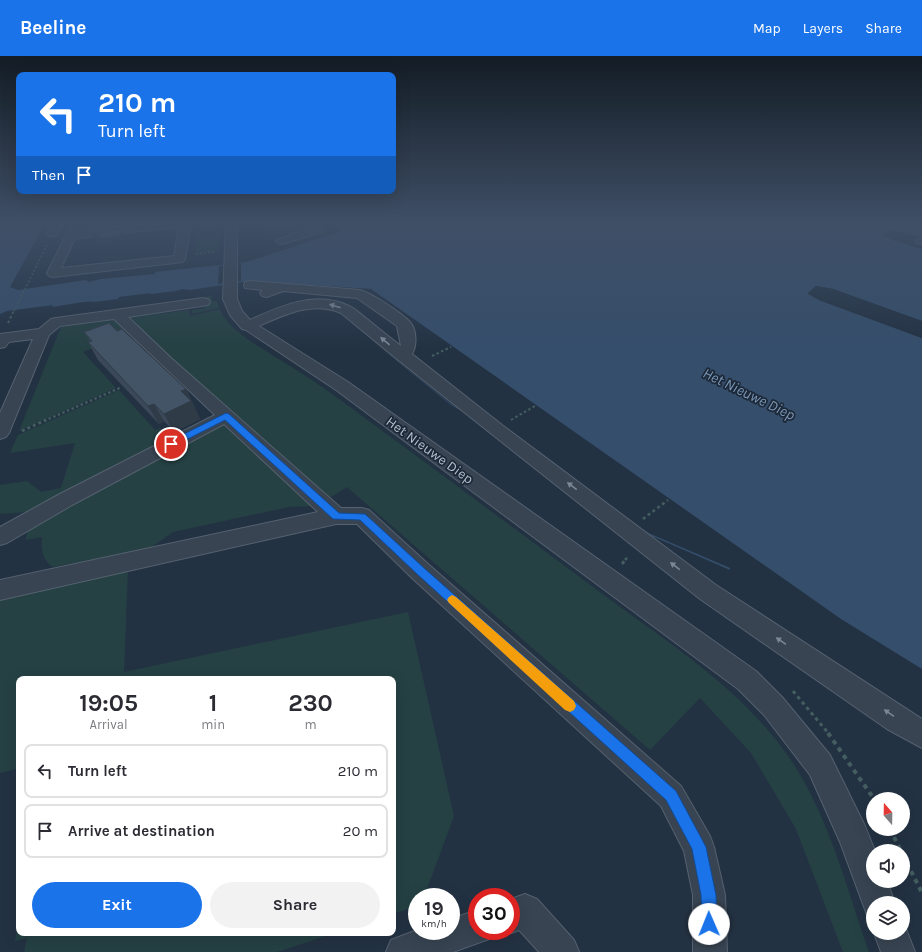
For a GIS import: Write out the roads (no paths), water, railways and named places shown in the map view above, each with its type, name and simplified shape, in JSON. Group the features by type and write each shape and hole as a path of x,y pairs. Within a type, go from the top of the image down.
{"street":[{"path":"57,265 53,273 127,265"},
{"name":"Het Nieuwe Diep","path":"232,265 237,277 232,306 237,315 247,326 342,386 744,668 820,765 854,837 876,896"},
{"path":"237,277 282,287 348,292 367,297 404,324 409,346 402,356"},
{"path":"267,293 282,287"},
{"path":"0,433 43,333 56,322 203,302"},
{"path":"247,326 298,306 315,303 330,304 346,310 402,356 708,592 897,719 922,734"},
{"path":"117,314 166,361 336,516"},
{"path":"0,344 3,338 43,333"},
{"path":"0,537 72,496 226,416"},
{"path":"0,590 336,516 362,516 420,571 671,796 699,847 709,895 710,952"},
{"path":"520,913 525,911 562,952"},
{"path":"403,952 468,930"},
{"path":"894,940 898,952"}],"water":[{"path":"0,265 22,265 10,287 18,290 86,280 89,282 101,279 155,274 155,272 221,265 922,265 922,321 833,289 816,286 808,293 819,300 922,338 922,669 841,619 371,289 249,281 190,290 182,289 119,297 118,299 94,302 81,302 52,307 53,305 7,311 0,314"},
{"path":"361,332 451,404 540,452 646,532 730,568 730,570 645,533 538,452 451,405"}]}
